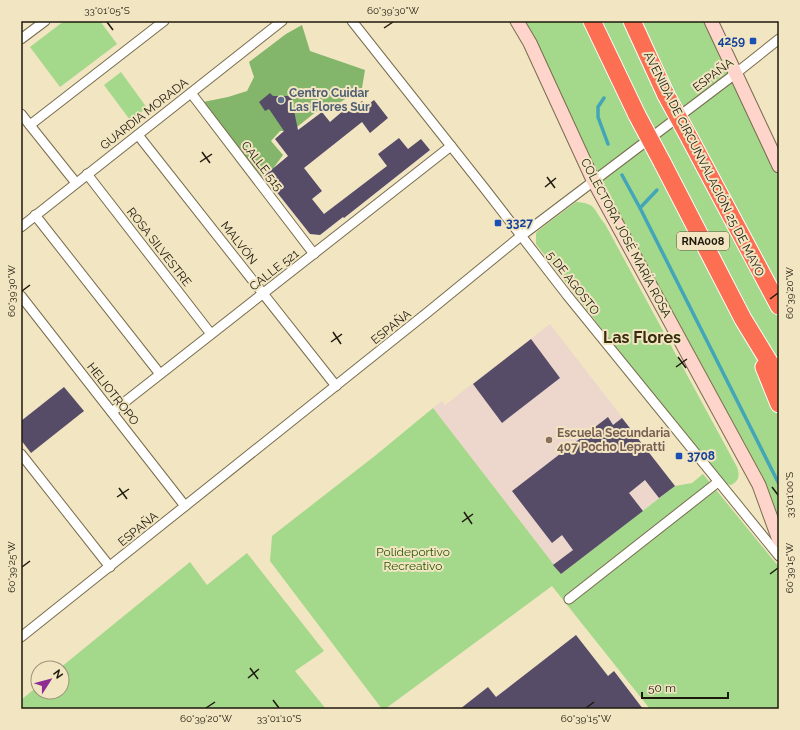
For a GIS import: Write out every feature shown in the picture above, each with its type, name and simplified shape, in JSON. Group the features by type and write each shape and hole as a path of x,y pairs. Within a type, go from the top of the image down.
{"highway":[{"name":"RNA008","path":"592,21 637,115 743,319 779,378"},
{"name":"AVENIDA DE CIRCUNVALACIÓN 25 DE MAYO","path":"632,21 666,95 776,301"},
{"path":"743,319 779,404"}],"main road":[{"name":"COLECTORA JOSÉ MARÍA ROSA","path":"518,21 530,43 593,180 759,485 779,540"},
{"path":"711,21 779,166"}],"street":[{"path":"21,39 45,21"},
{"path":"30,125 164,21"},
{"name":"GUARDIA MORADA","path":"21,227 282,21"},
{"name":"5 DE AGOSTO","path":"352,21 567,295 779,556"},
{"name":"ESPAÑA","path":"21,637 336,386 521,236 779,39"},
{"name":"CALLE 515","path":"190,93 314,254"},
{"path":"21,114 76,183"},
{"name":"MALVÓN","path":"138,135 336,386"},
{"name":"CALLE 521","path":"112,412 451,146"},
{"name":"ROSA SILVESTRE","path":"87,174 211,334"},
{"path":"35,216 160,374"},
{"name":"HELIOTROPO","path":"21,296 185,506"},
{"path":"21,454 110,567"},
{"path":"569,599 718,482"}],"shaded area":[{"name":"Escuela Secundaria 407 Pocho Lepratti","path":"550,324 675,486 561,574 433,408 442,401 445,405"}],"green space":[{"path":"64,21 100,21 117,44 60,87 30,47"},
{"path":"517,21 711,21 779,166 779,540 759,485"},
{"path":"302,25 310,51 365,70 362,88 336,105 317,111 292,131 280,131 271,141 283,155 272,170 261,177 203,102 228,97 247,91 254,77 249,62 286,34"},
{"path":"121,72 147,108 130,120 104,85"},
{"path":"576,202 588,204 594,208 605,224 737,467 738,478 736,482 731,485 725,484 695,449 536,244 536,233"},
{"name":"Polideportivo Recreativo","path":"433,408 561,574 675,486 692,483 703,474 779,567 779,709 650,709 552,586 385,709 382,709 270,561 272,536 376,455"},
{"path":"247,553 324,651 295,671 326,709 21,709 21,700 30,693 30,700 70,700 70,660 190,562 207,585"}],"building":[{"path":"270,93 273,96 291,96 298,130 322,112 330,122 344,110 346,113 362,101 366,106 374,100 388,118 370,133 362,122 304,168 322,191 312,199 324,214 387,166 378,154 399,138 408,149 421,139 430,150 344,218 343,217 320,235 310,234 264,176 288,156 275,139 284,131 269,109 265,111 259,102"},
{"path":"531,339 560,378 502,423 473,384"},
{"path":"64,387 84,411 31,453 21,440 21,421"},
{"path":"608,417 613,425 622,418 675,486 659,498 645,480 629,493 643,511 561,574 553,565 573,550 562,535 552,543 512,491"},
{"path":"576,635 608,676 614,671 643,709 460,709 488,687 496,697"}],"waterway":[{"path":"604,98 598,107 598,117 608,144"},
{"path":"622,175 779,484"},
{"path":"640,208 657,190"}],"place":[{"name":"4259","path":"753,41"},
{"name":"Centro Cuidar Las Flores Sur","path":"281,100"},
{"name":"3327","path":"498,223"},
{"name":"Escuela Secundaria 407 Pocho Lepratti","path":"549,440"},
{"name":"3708","path":"679,456"}],"district":[{"name":"Las Flores","path":"642,337"}]}
